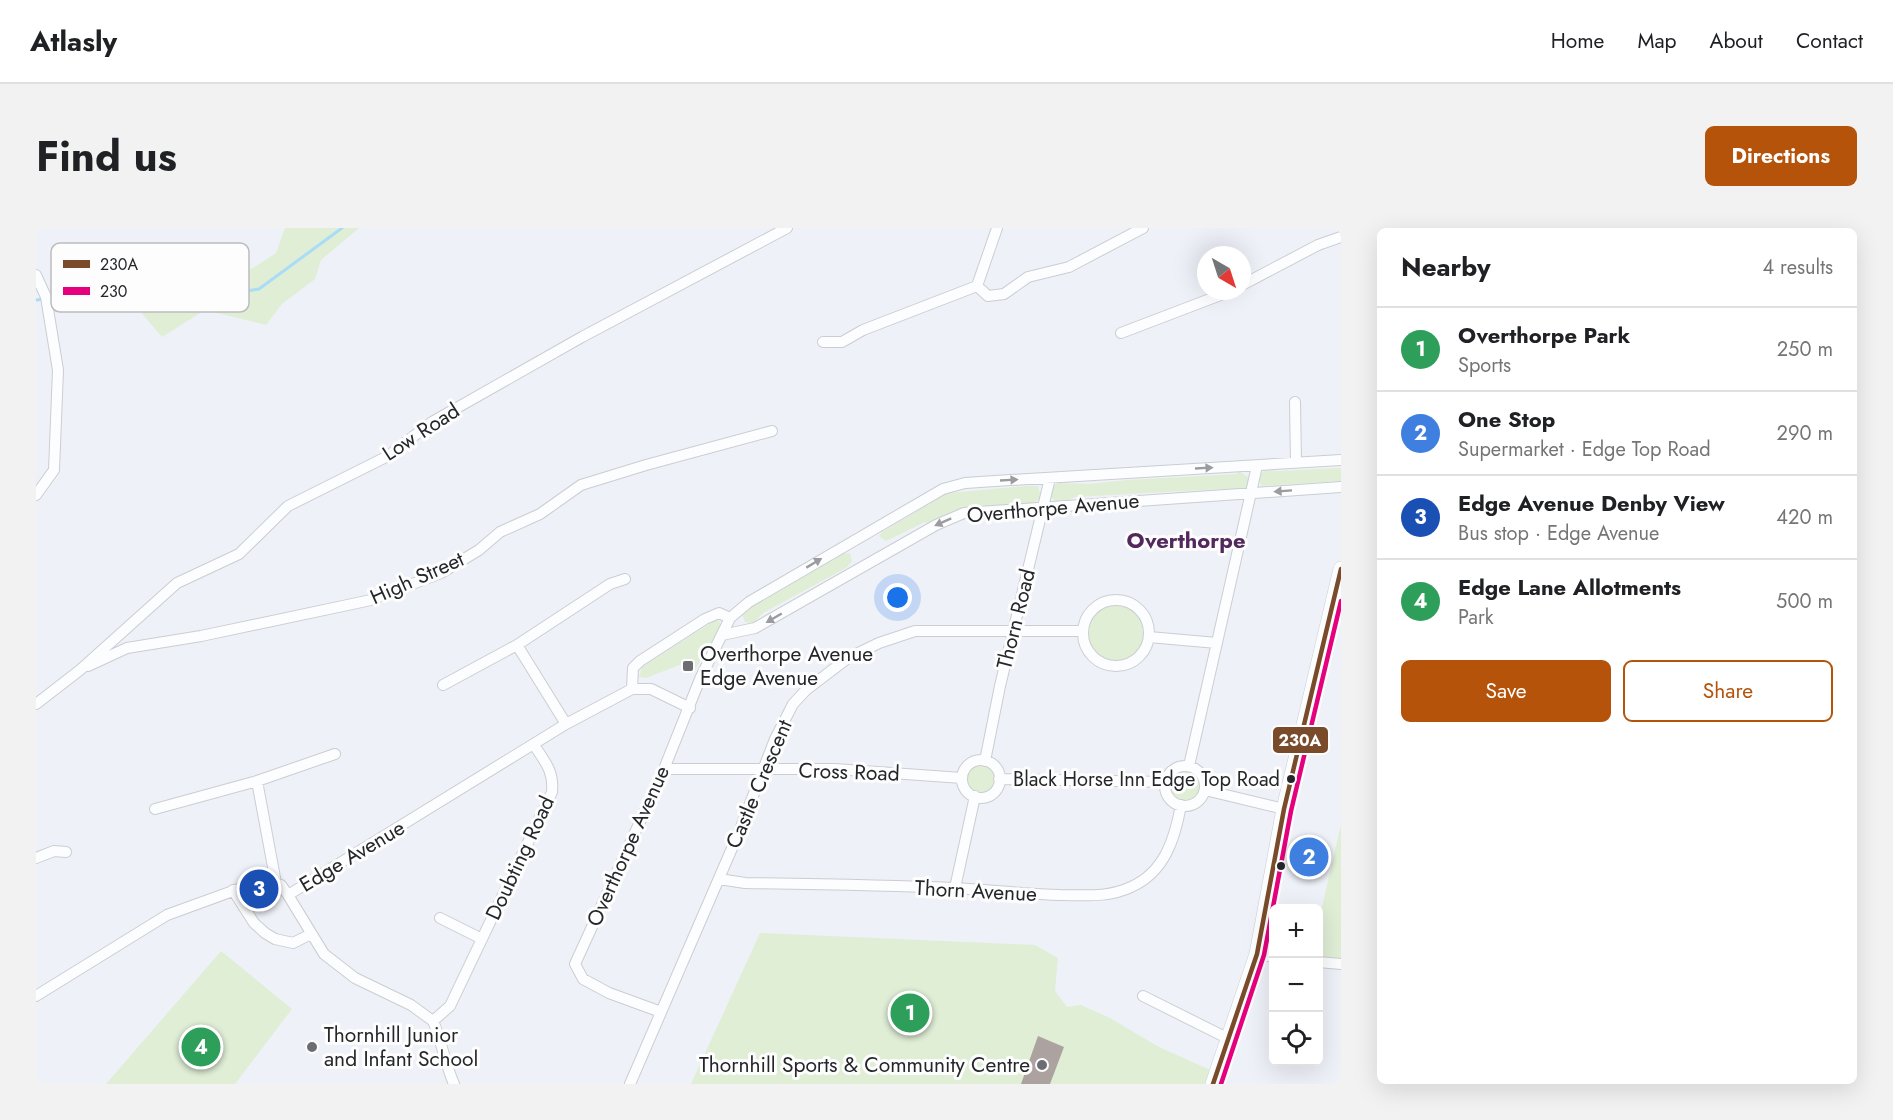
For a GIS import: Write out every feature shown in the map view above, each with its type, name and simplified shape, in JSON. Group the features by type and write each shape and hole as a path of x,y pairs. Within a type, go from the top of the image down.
{"street":[{"name":"Low Road","path":"80,670 177,583 239,554 288,506 388,456 432,422 582,337 787,228"},
{"path":"823,342 842,342 863,330 977,286 997,228"},
{"path":"977,286 988,296 1004,294 1028,277 1069,267 1143,228"},
{"path":"1251,280 1318,245 1341,237"},
{"path":"36,275 46,297 58,370 54,470 36,495"},
{"path":"1121,333 1208,300"},
{"path":"1295,402 1296,463"},
{"name":"High Street","path":"80,670 127,648 201,636 371,600 441,573 479,550 500,532 540,514 581,485 772,431"},
{"name":"Overthorpe Avenue","path":"661,1012 609,993 583,978 575,963 722,634 730,618 749,602 943,489 965,483 1341,460"},
{"path":"1189,766 1257,466"},
{"name":"Thorn Road","path":"985,761 1013,631 1050,478"},
{"name":"Overthorpe Avenue","path":"722,634 755,628 936,525 964,513 1341,486"},
{"path":"1213,1084 1257,954 1284,809 1341,569"},
{"path":"443,685 517,645 610,584 625,579"},
{"path":"1119,600 1132,604 1141,612 1147,621 1149,637 1140,657 1122,666 1111,666 1092,656 1085,644 1083,632 1088,616 1095,608 1105,602 1119,600"},
{"path":"690,708 651,689 632,689 633,668 640,661 705,619 719,613 730,618"},
{"name":"Castle Crescent","path":"630,1084 719,879 775,739 793,704 806,690 821,676 849,658 915,631 1083,632"},
{"path":"1149,637 1217,643"},
{"path":"517,645 566,724"},
{"path":"36,704 80,670"},
{"name":"Edge Avenue","path":"36,996 167,915 263,880 276,883 288,895 566,724 632,689"},
{"name":"Doubting Road","path":"433,1021 450,1006 552,792 554,779 534,745"},
{"path":"154,809 257,781 335,754"},
{"path":"974,761 985,761 994,766 999,778 998,786 986,797 975,796 965,789 962,778 966,767 974,761"},
{"path":"1189,766 1202,774 1205,790 1202,797 1194,804 1182,806 1173,802 1169,797 1166,783 1173,770 1189,766"},
{"name":"Cross Road","path":"664,768 835,769 962,778"},
{"path":"999,778 1166,783"},
{"path":"257,781 276,883"},
{"path":"1205,790 1284,809"},
{"path":"955,888 975,796"},
{"name":"Thorn Avenue","path":"719,879 745,883 955,888 1018,894 1097,896 1117,893 1134,886 1161,863 1171,847 1182,806"},
{"path":"36,858 54,851 66,852"},
{"path":"233,890 254,923 275,939 293,943 311,933"},
{"path":"288,895 324,954 355,978 411,1005 433,1021 441,1039 447,1069 454,1084"},
{"name":"Doubting Road","path":"440,918 482,939"},
{"path":"1257,954 1269,956"},
{"path":"1323,962 1341,964"},
{"path":"1143,996 1229,1039"}],"green space":[{"path":"285,228 359,228 321,260 315,279 282,304 266,325 213,312 249,312 249,270 276,253"},
{"path":"141,312 202,312 162,337"},
{"path":"1341,468 1341,481 1262,486 1259,479 1265,470"},
{"path":"1239,471 1249,478 1246,488 1240,490 1075,497 1055,501 1050,496 1054,485 1060,483 1088,484 1236,474"},
{"path":"1038,486 1041,498 1028,504 969,507 925,522 886,541 879,536 882,532 948,493"},
{"path":"850,553 852,561 846,568 763,613 753,623 745,622 742,614 751,607 842,554"},
{"path":"1116,600 1129,602 1139,610 1147,620 1149,633 1147,646 1139,656 1129,664 1116,666 1103,664 1093,656 1085,646 1083,633 1085,620 1093,610 1103,602"},
{"path":"717,619 720,627 696,668 684,660 682,664 646,678 639,677 642,667"},
{"path":"981,760 994,766 1000,779 994,792 981,798 968,792 962,779 968,766"},
{"path":"1185,766 1193,767 1199,772 1204,778 1204,794 1199,800 1193,805 1185,806 1177,805 1171,800 1166,794 1165,786 1166,778 1171,772 1177,767"},
{"path":"1341,824 1341,958 1323,957 1323,904"},
{"path":"760,933 1035,945 1058,958 1055,991 1067,1007 1081,1005 1110,1018 1159,1047 1217,1073 1213,1084 691,1084"},
{"path":"221,951 292,1009 235,1084 106,1084"}],"building":[{"name":"Thornhill Sports & Community Centre","path":"1038,1036 1064,1047 1050,1084 1021,1084"}],"waterway":[{"path":"249,291 259,289 342,228"},
{"path":"36,300 51,298"}],"transit line":[{"name":"230A","path":"1213,1084 1257,954 1284,809 1341,569"},
{"name":"230","path":"1221,1084 1264,955 1291,811 1341,601"}],"place":[{"name":"Overthorpe Avenue Edge Avenue","path":"688,666"},
{"name":"Black Horse Inn Edge Top Road","path":"1291,779"},
{"name":"One Stop","path":"1309,857"},
{"name":"Edge Avenue Denby View","path":"259,889"},
{"name":"Overthorpe Park","path":"910,1013"},
{"name":"Edge Lane Allotments","path":"201,1047"},
{"name":"Thornhill Junior and Infant School","path":"312,1047"},
{"name":"Thornhill Sports & Community Centre","path":"1042,1065"}],"district":[{"name":"Overthorpe","path":"1186,540"}]}
